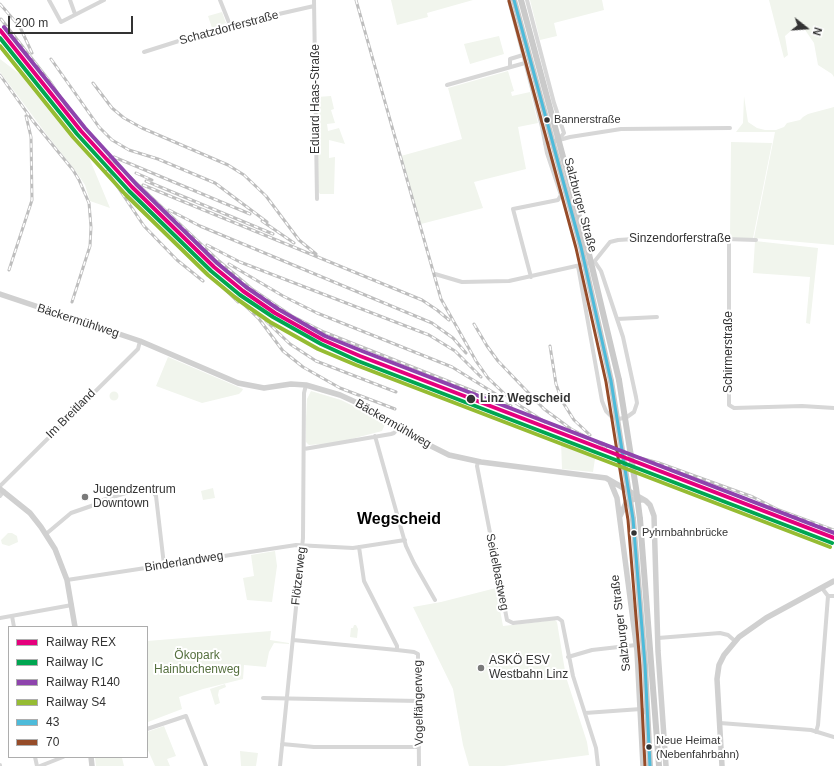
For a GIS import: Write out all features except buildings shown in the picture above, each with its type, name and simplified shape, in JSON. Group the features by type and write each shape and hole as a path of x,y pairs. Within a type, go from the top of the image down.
{"main road":[{"name":"Salzburger Straße","path":"514,0 555,141"},
{"name":"Salzburger Straße","path":"522,0 555,141 619,380 636,488 636,519 650,766"},
{"name":"Salzburger Straße","path":"587,264 611,381 636,519 659,766"}],"street":[{"path":"49,0 61,22 104,0"},
{"path":"70,0 75,14"},
{"path":"220,0 230,25"},
{"name":"Eduard Haas-Straße","path":"314,0 316,198"},
{"name":"Salzburger Straße","path":"509,0 545,144 561,195 560,198 513,209 531,277"},
{"name":"Salzburger Straße","path":"527,0 554,103 564,133 555,141"},
{"name":"Schatzdorferstraße","path":"144,52 230,25 314,6"},
{"path":"510,67 510,59 523,55"},
{"path":"447,85 525,63"},
{"path":"545,144 621,129 730,128"},
{"name":"Sinzendorferstraße","path":"587,264 610,242 618,240 667,237 756,240"},
{"name":"Schirmerstraße","path":"729,239 729,405 734,408 802,406 834,408"},
{"path":"435,274 470,283 508,281 587,264"},
{"name":"Salzburger Straße","path":"587,264 601,271 628,358 637,403 630,416 619,419 608,414 602,401 587,264"},
{"name":"Bäckermühlweg","path":"0,294 140,341 238,384 264,388 291,384 306,386 351,400 373,410 415,438 439,451 478,462 609,480"},
{"path":"617,319 657,317"},
{"name":"Im Breitland","path":"1,490 138,349 140,341"},
{"name":"Flötzerweg","path":"280,766 302,545 304,393 306,386"},
{"path":"304,449 394,433 399,427"},
{"path":"375,436 405,540 414,563 435,600"},
{"name":"Seidelbastweg","path":"478,462 477,466 507,620 513,623 554,618 560,619 575,683 596,748 598,766"},
{"path":"609,480 650,505 653,512 658,638 666,766"},
{"name":"Salzburger Straße","path":"609,480 615,490 636,645 641,709 643,766"},
{"path":"1,490 30,513 55,549 67,580 75,626"},
{"path":"46,534 71,513 98,504 103,500 132,491"},
{"path":"153,492 156,496 164,565"},
{"path":"619,518 626,503 634,499 643,500"},
{"name":"Binderlandweg","path":"67,580 302,545 359,548 405,540"},
{"name":"Vogelfängerweg","path":"359,548 363,578 397,646 396,650 417,652 418,654 420,766"},
{"path":"722,766 718,670 721,660 734,641 780,609 834,581"},
{"path":"816,732 818,725 828,596 822,588"},
{"path":"828,596 834,596"},
{"path":"0,618 72,606"},
{"path":"12,616 14,626"},
{"path":"658,638 720,633 728,635 734,641"},
{"path":"292,640 396,650"},
{"path":"568,657 592,650 636,645"},
{"path":"263,698 419,701"},
{"path":"585,713 641,709 648,714"},
{"path":"148,729 186,716 206,766"},
{"path":"720,724 816,732 834,737"},
{"path":"282,744 314,747 420,747"},
{"path":"38,766 60,758"}],"green space":[{"path":"391,0 473,0 427,13 428,17 397,25"},
{"path":"530,0 602,0 604,10 554,23 557,36 540,40"},
{"path":"769,0 834,0 834,77 818,65 814,43 803,27 793,29 785,36 788,55 784,58"},
{"path":"222,12 226,23 212,28 208,16"},
{"path":"499,36 504,54 470,64 464,44"},
{"path":"0,59 30,82 72,133 70,135 88,155 110,208 90,201 85,185 75,170 0,72"},
{"path":"508,71 514,91 511,92 512,96 530,92 538,123 518,127 526,169 474,182 483,208 421,224 401,156 462,139 448,88"},
{"path":"331,96 334,109 331,110 335,123 327,124 328,131 339,128 345,144 329,140 329,158 335,157 334,194 320,194 318,191 317,97"},
{"path":"744,96 748,122 757,128 765,130 776,130 784,127 787,123 800,120 808,114 834,107 834,245 754,238 775,132 736,132 743,123"},
{"path":"731,142 772,143 753,238 730,238"},
{"path":"755,241 818,248 810,324 806,323 810,277 753,273"},
{"path":"168,357 243,389 239,394 202,403 156,386"},
{"path":"114,391 119,396 114,401 109,396"},
{"path":"311,391 341,400 386,422 382,431 336,443 309,445 306,442 306,419 307,399"},
{"path":"561,441 596,452 593,472 562,469"},
{"path":"213,488 215,498 203,500 201,491"},
{"path":"8,533 12,533 17,536 18,542 9,546 2,544 1,540"},
{"path":"275,551 277,566 272,602 247,600 243,578 254,576 251,555"},
{"path":"496,588 503,626 555,620 557,622 566,677 587,742 589,755 504,766 469,766 463,745 453,689 413,607 441,602"},
{"path":"354,625 356,625 358,629 357,638 350,637 351,628 353,628"},
{"name":"Ökopark Hainbuchenweg","path":"271,631 270,640 289,644 274,643 269,652 266,667 244,665 243,679 203,689 179,697 182,709 148,722 148,641"},
{"path":"225,684 226,687 219,690 218,695 220,703 215,705 210,689"},
{"path":"164,726 176,756 167,759 170,766 155,766 148,750 148,732"},
{"path":"240,751 258,753 256,766 241,766"},
{"path":"95,758 122,758 124,766 96,766"}],"railway":[{"path":"356,0 441,299 476,361 488,378 511,400 545,422"},
{"path":"0,4 20,27 32,53"},
{"path":"1,19 51,83 69,110"},
{"path":"51,59 99,127 112,140 129,150 158,159 215,183 267,222"},
{"path":"0,75 33,121 73,170 89,203 91,227 90,246 72,302"},
{"path":"93,83 112,108 124,118 142,128 228,165 244,175 266,196 299,240 316,254"},
{"path":"9,270 32,200 31,137 26,116"},
{"path":"114,157 250,214"},
{"path":"110,158 219,261 252,289 292,316 324,332 511,406"},
{"path":"107,171 144,226 177,260 203,281"},
{"path":"136,173 152,180"},
{"path":"146,181 273,234"},
{"path":"143,185 422,300 449,320"},
{"path":"169,210 200,226 432,323 453,338 466,353"},
{"path":"262,221 294,243"},
{"path":"207,245 240,262 429,335 455,351 481,377"},
{"path":"229,264 283,296 317,313 452,367 499,396"},
{"path":"216,281 238,302"},
{"path":"236,297 259,319 283,351 303,367 340,388 395,409"},
{"path":"266,321 290,344 316,361 396,392"},
{"path":"474,324 498,361 544,409 571,429 606,447"},
{"path":"550,346 556,384 562,401 574,420 590,435"},
{"path":"602,443 624,453"},
{"path":"629,455 659,463 753,497 779,510 834,530"}],"rail line":[{"name":"R140","path":"4,27 85,128 136,184 217,263 246,287 278,309 325,336 362,351 834,533"},
{"name":"REX","path":"0,30 81,131 132,187 214,267 243,291 275,313 323,340 360,356 834,538"},
{"name":"IC","path":"0,38 77,134 129,191 211,271 240,295 273,317 321,344 358,361 832,543"},
{"name":"S4","path":"0,46 73,137 125,194 208,275 237,299 270,322 318,349 356,365 830,547"}],"transit line":[{"name":"43","path":"514,0 581,247 611,381 633,519 645,665 650,766"},
{"name":"70","path":"509,1 576,248 606,382 628,520 640,665 645,766"}],"place":[{"name":"Bannerstraße","path":"547,120"},
{"name":"Linz Wegscheid","path":"471,399"},
{"name":"Jugendzentrum Downtown","path":"85,497"},
{"name":"Pyhrnbahnbrücke","path":"634,533"},
{"name":"ASKÖ ESV Westbahn Linz","path":"481,668"},
{"name":"Neue Heimat (Nebenfahrbahn)","path":"649,747"}],"district":[{"name":"Wegscheid","path":"399,520"}]}
